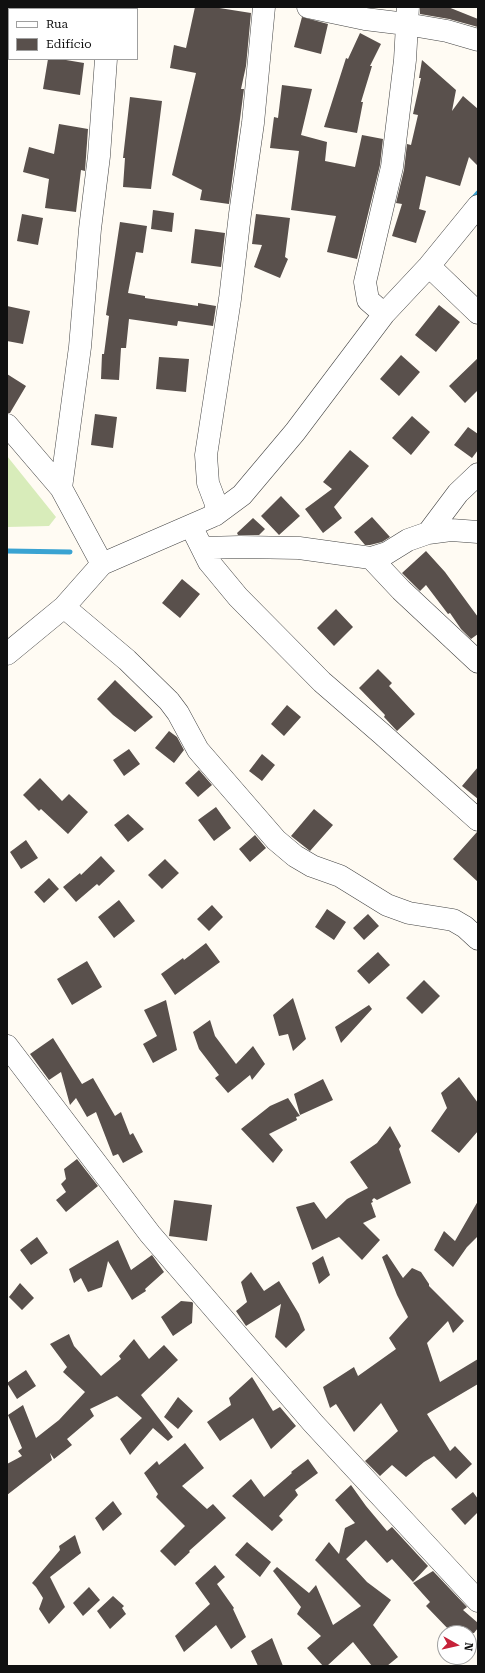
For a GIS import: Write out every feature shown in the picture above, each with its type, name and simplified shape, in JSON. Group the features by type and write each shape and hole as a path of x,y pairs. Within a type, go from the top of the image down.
{"street":[{"path":"216,510 208,483 206,455 230,299 253,123 264,7"},
{"path":"308,7 366,19 407,15 447,31 478,40"},
{"path":"377,308 365,282 392,167 404,67 407,15"},
{"path":"61,488 80,347 90,229 99,156 106,60"},
{"path":"7,654 64,607 102,564 191,526 242,495 295,432 377,308 429,266 478,206"},
{"path":"429,266 478,313"},
{"path":"7,425 61,488 102,564"},
{"path":"428,533 458,493 478,474"},
{"path":"191,526 209,562 238,598 322,682 478,820"},
{"path":"203,548 299,548 371,558 387,554 408,540 428,533 451,530 478,532"},
{"path":"371,558 401,590 478,662"},
{"path":"64,607 127,660 169,701 178,712 198,750 276,840 295,856 312,866 340,876 388,905 409,913 453,920 465,927 478,938"},
{"path":"7,1046 150,1234 313,1423 478,1601"}],"green space":[{"path":"7,456 56,517 49,526 7,527"}],"building":[{"path":"195,7 213,7 251,13 246,66 241,89 244,89 229,204 200,200 202,190 172,175 196,73 170,68 174,45 186,48"},
{"path":"420,7 448,7 478,19 478,27 449,19 420,14"},
{"path":"302,17 328,24 321,54 294,47"},
{"path":"360,33 381,44 370,66 372,66 361,102 363,102 357,133 324,127 346,58 348,59"},
{"path":"48,60 66,60 84,63 80,95 43,89"},
{"path":"422,60 456,90 452,111 463,96 478,109 478,166 469,157 460,186 426,176 419,209 426,211 416,243 392,236 402,204 396,203 404,170 407,144 411,145 418,115 413,114 421,78 419,78"},
{"path":"282,85 312,89 301,135 327,142 325,161 355,167 362,135 383,139 380,165 357,259 327,252 336,216 291,210 299,151 270,148 274,117 278,118"},
{"path":"130,97 162,101 151,189 123,187 125,158 123,158"},
{"path":"59,124 88,129 85,171 81,170 76,212 45,208 49,179 23,172 29,147 54,154"},
{"path":"153,210 174,213 172,232 151,229"},
{"path":"22,214 43,218 38,245 17,241"},
{"path":"256,214 290,218 285,257 288,259 280,278 254,267 262,245 252,244"},
{"path":"120,222 147,226 143,253 136,252 128,293 145,296 145,298 198,306 198,303 216,306 213,326 178,321 177,326 129,319 126,348 121,348 119,380 101,379 102,354 104,354 109,316 106,315"},
{"path":"195,229 225,233 221,267 191,263"},
{"path":"439,305 460,322 436,352 415,335"},
{"path":"7,306 30,311 23,344 7,341"},
{"path":"401,355 420,372 399,396 380,379"},
{"path":"159,357 189,359 186,392 156,389"},
{"path":"478,358 478,390 465,403 449,386"},
{"path":"7,374 26,386 10,413 7,413"},
{"path":"95,414 117,417 113,448 91,445"},
{"path":"412,416 430,432 411,455 392,438"},
{"path":"468,427 478,434 478,450 472,458 454,445"},
{"path":"350,450 369,466 334,507 342,518 323,533 305,509 332,489 323,482"},
{"path":"281,496 300,516 279,535 261,516"},
{"path":"372,517 390,537 382,542 365,545 354,532"},
{"path":"253,518 265,529 259,535 238,535 237,533"},
{"path":"426,551 445,572 478,617 478,634 471,639 461,629 450,613 448,614 426,585 420,591 402,573"},
{"path":"182,579 200,594 180,618 162,603"},
{"path":"336,609 353,627 334,646 317,628"},
{"path":"378,669 392,683 389,686 415,714 397,731 384,717 385,715 359,688"},
{"path":"115,680 153,717 135,732 113,715 97,699"},
{"path":"287,705 301,717 284,736 271,724"},
{"path":"169,731 177,737 184,750 174,763 155,748"},
{"path":"129,749 140,764 124,776 113,760"},
{"path":"262,754 275,765 262,781 249,771"},
{"path":"478,767 478,799 462,786"},
{"path":"199,770 212,785 198,797 185,783"},
{"path":"40,778 62,801 69,794 88,812 68,834 41,809 39,811 23,795"},
{"path":"216,807 231,828 214,841 198,820"},
{"path":"314,809 333,825 310,851 291,836"},
{"path":"128,814 144,829 128,842 114,825"},
{"path":"478,832 478,882 453,859"},
{"path":"255,835 266,848 250,862 239,849"},
{"path":"26,840 38,858 21,869 10,852"},
{"path":"101,856 115,871 99,886 97,884 76,902 63,887 80,873 81,875"},
{"path":"165,859 179,873 162,889 148,875"},
{"path":"49,878 59,889 44,903 34,892"},
{"path":"119,900 135,921 114,938 98,917"},
{"path":"212,905 223,917 209,931 197,919"},
{"path":"327,909 346,922 334,940 315,927"},
{"path":"368,914 379,926 364,940 353,928"},
{"path":"206,943 220,962 175,995 161,974 183,958 184,960"},
{"path":"378,952 390,965 369,984 357,971"},
{"path":"87,961 102,987 72,1005 57,979"},
{"path":"424,980 440,996 422,1014 406,998"},
{"path":"293,998 306,1039 293,1051 288,1034 279,1036 273,1015"},
{"path":"166,1000 177,1050 153,1063 143,1044 157,1036 144,1010"},
{"path":"369,1005 372,1009 341,1043 335,1027"},
{"path":"210,1020 215,1036 236,1064 253,1046 265,1064 252,1080 250,1075 228,1093 215,1078 219,1075 199,1049 193,1032"},
{"path":"53,1038 82,1084 93,1078 115,1116 121,1112 130,1135 133,1133 143,1152 123,1163 118,1154 113,1156 96,1112 87,1117 76,1098 70,1105 61,1072 49,1080 30,1054"},
{"path":"459,1077 478,1103 478,1131 459,1153 431,1131 447,1108 441,1093"},
{"path":"323,1079 333,1100 300,1115 294,1094"},
{"path":"288,1098 300,1116 296,1117 297,1120 269,1134 283,1150 273,1163 241,1129 270,1106"},
{"path":"390,1126 401,1146 399,1149 411,1183 377,1200 374,1198 372,1200 373,1202 371,1203 376,1217 363,1223 380,1240 362,1260 339,1237 312,1250 296,1207 314,1202 326,1219 347,1199 368,1188 350,1162 377,1143"},
{"path":"77,1159 98,1186 66,1212 56,1200 66,1192 61,1184 66,1179 64,1169"},
{"path":"174,1200 212,1205 207,1241 169,1236"},
{"path":"478,1201 478,1236 467,1247 453,1267 434,1250 444,1231 455,1241"},
{"path":"37,1237 48,1253 31,1265 20,1250"},
{"path":"118,1240 131,1270 152,1255 164,1272 145,1289 146,1291 132,1300 108,1261 102,1287 88,1292 81,1278 74,1283 69,1269"},
{"path":"387,1254 403,1278 412,1268 421,1272 429,1286 464,1321 453,1333 448,1321 427,1343 440,1382 478,1359 478,1384 427,1414 450,1451 455,1446 472,1464 456,1479 434,1456 406,1477 392,1465 380,1476 365,1461 398,1431 381,1403 354,1432 336,1404 330,1408 323,1387 354,1367 358,1376 396,1349 389,1338 408,1317 397,1295 382,1257"},
{"path":"323,1256 330,1275 319,1284 312,1263"},
{"path":"251,1272 264,1291 279,1281 299,1314 305,1330 286,1348 275,1337 281,1304 246,1326 236,1311 247,1302 241,1282"},
{"path":"20,1283 34,1298 22,1310 9,1297"},
{"path":"181,1301 193,1303 192,1323 173,1336 161,1317"},
{"path":"69,1334 74,1346 101,1376 121,1359 119,1356 134,1339 149,1359 164,1345 178,1360 141,1395 173,1437 168,1441 153,1428 130,1455 120,1439 142,1418 117,1396 90,1409 94,1416 67,1439 72,1445 54,1459 50,1453 52,1460 7,1495 7,1464 22,1456 18,1451 22,1448 8,1415 23,1405 36,1438 59,1420 85,1392 63,1372 67,1367 50,1344"},
{"path":"26,1370 36,1386 17,1399 7,1383"},
{"path":"252,1377 273,1411 280,1407 296,1426 271,1449 253,1418 220,1441 207,1422 231,1405 229,1398"},
{"path":"178,1397 193,1411 178,1429 164,1417"},
{"path":"185,1443 204,1468 182,1486 207,1509 213,1504 226,1518 189,1551 190,1552 175,1566 160,1551 185,1526 156,1497 158,1494 144,1473 157,1461 159,1465"},
{"path":"308,1459 318,1473 295,1490 298,1495 279,1516 283,1520 272,1531 232,1496 251,1479 264,1497 292,1473 291,1472"},
{"path":"351,1485 387,1531 392,1527 428,1566 413,1582 392,1559 387,1563 366,1540 346,1559 367,1582 391,1600 373,1625 398,1657 387,1666 372,1666 353,1642 327,1666 323,1666 307,1648 321,1636 297,1614 301,1607 273,1571 277,1567 309,1593 316,1585 333,1625 361,1606 315,1560 329,1542 339,1554 345,1528 355,1523 335,1500"},
{"path":"473,1492 478,1499 478,1512 465,1525 451,1509"},
{"path":"113,1501 122,1514 103,1531 95,1518"},
{"path":"75,1535 81,1553 50,1577 65,1607 49,1624 39,1609 43,1598 32,1583 60,1550 59,1546"},
{"path":"247,1542 271,1562 260,1577 235,1555"},
{"path":"215,1565 225,1577 217,1584 234,1608 233,1609 246,1637 231,1649 216,1625 184,1652 175,1636 210,1604 195,1583"},
{"path":"433,1571 467,1607 463,1610 478,1623 478,1628 477,1629 477,1625 444,1625 426,1606 430,1602 413,1583"},
{"path":"89,1587 100,1600 83,1616 73,1603"},
{"path":"113,1596 124,1606 122,1608 126,1614 110,1629 97,1611"},
{"path":"272,1638 283,1666 258,1666 251,1651"}],"waterway":[{"path":"472,200 478,193"},
{"path":"7,551 70,552"}]}
